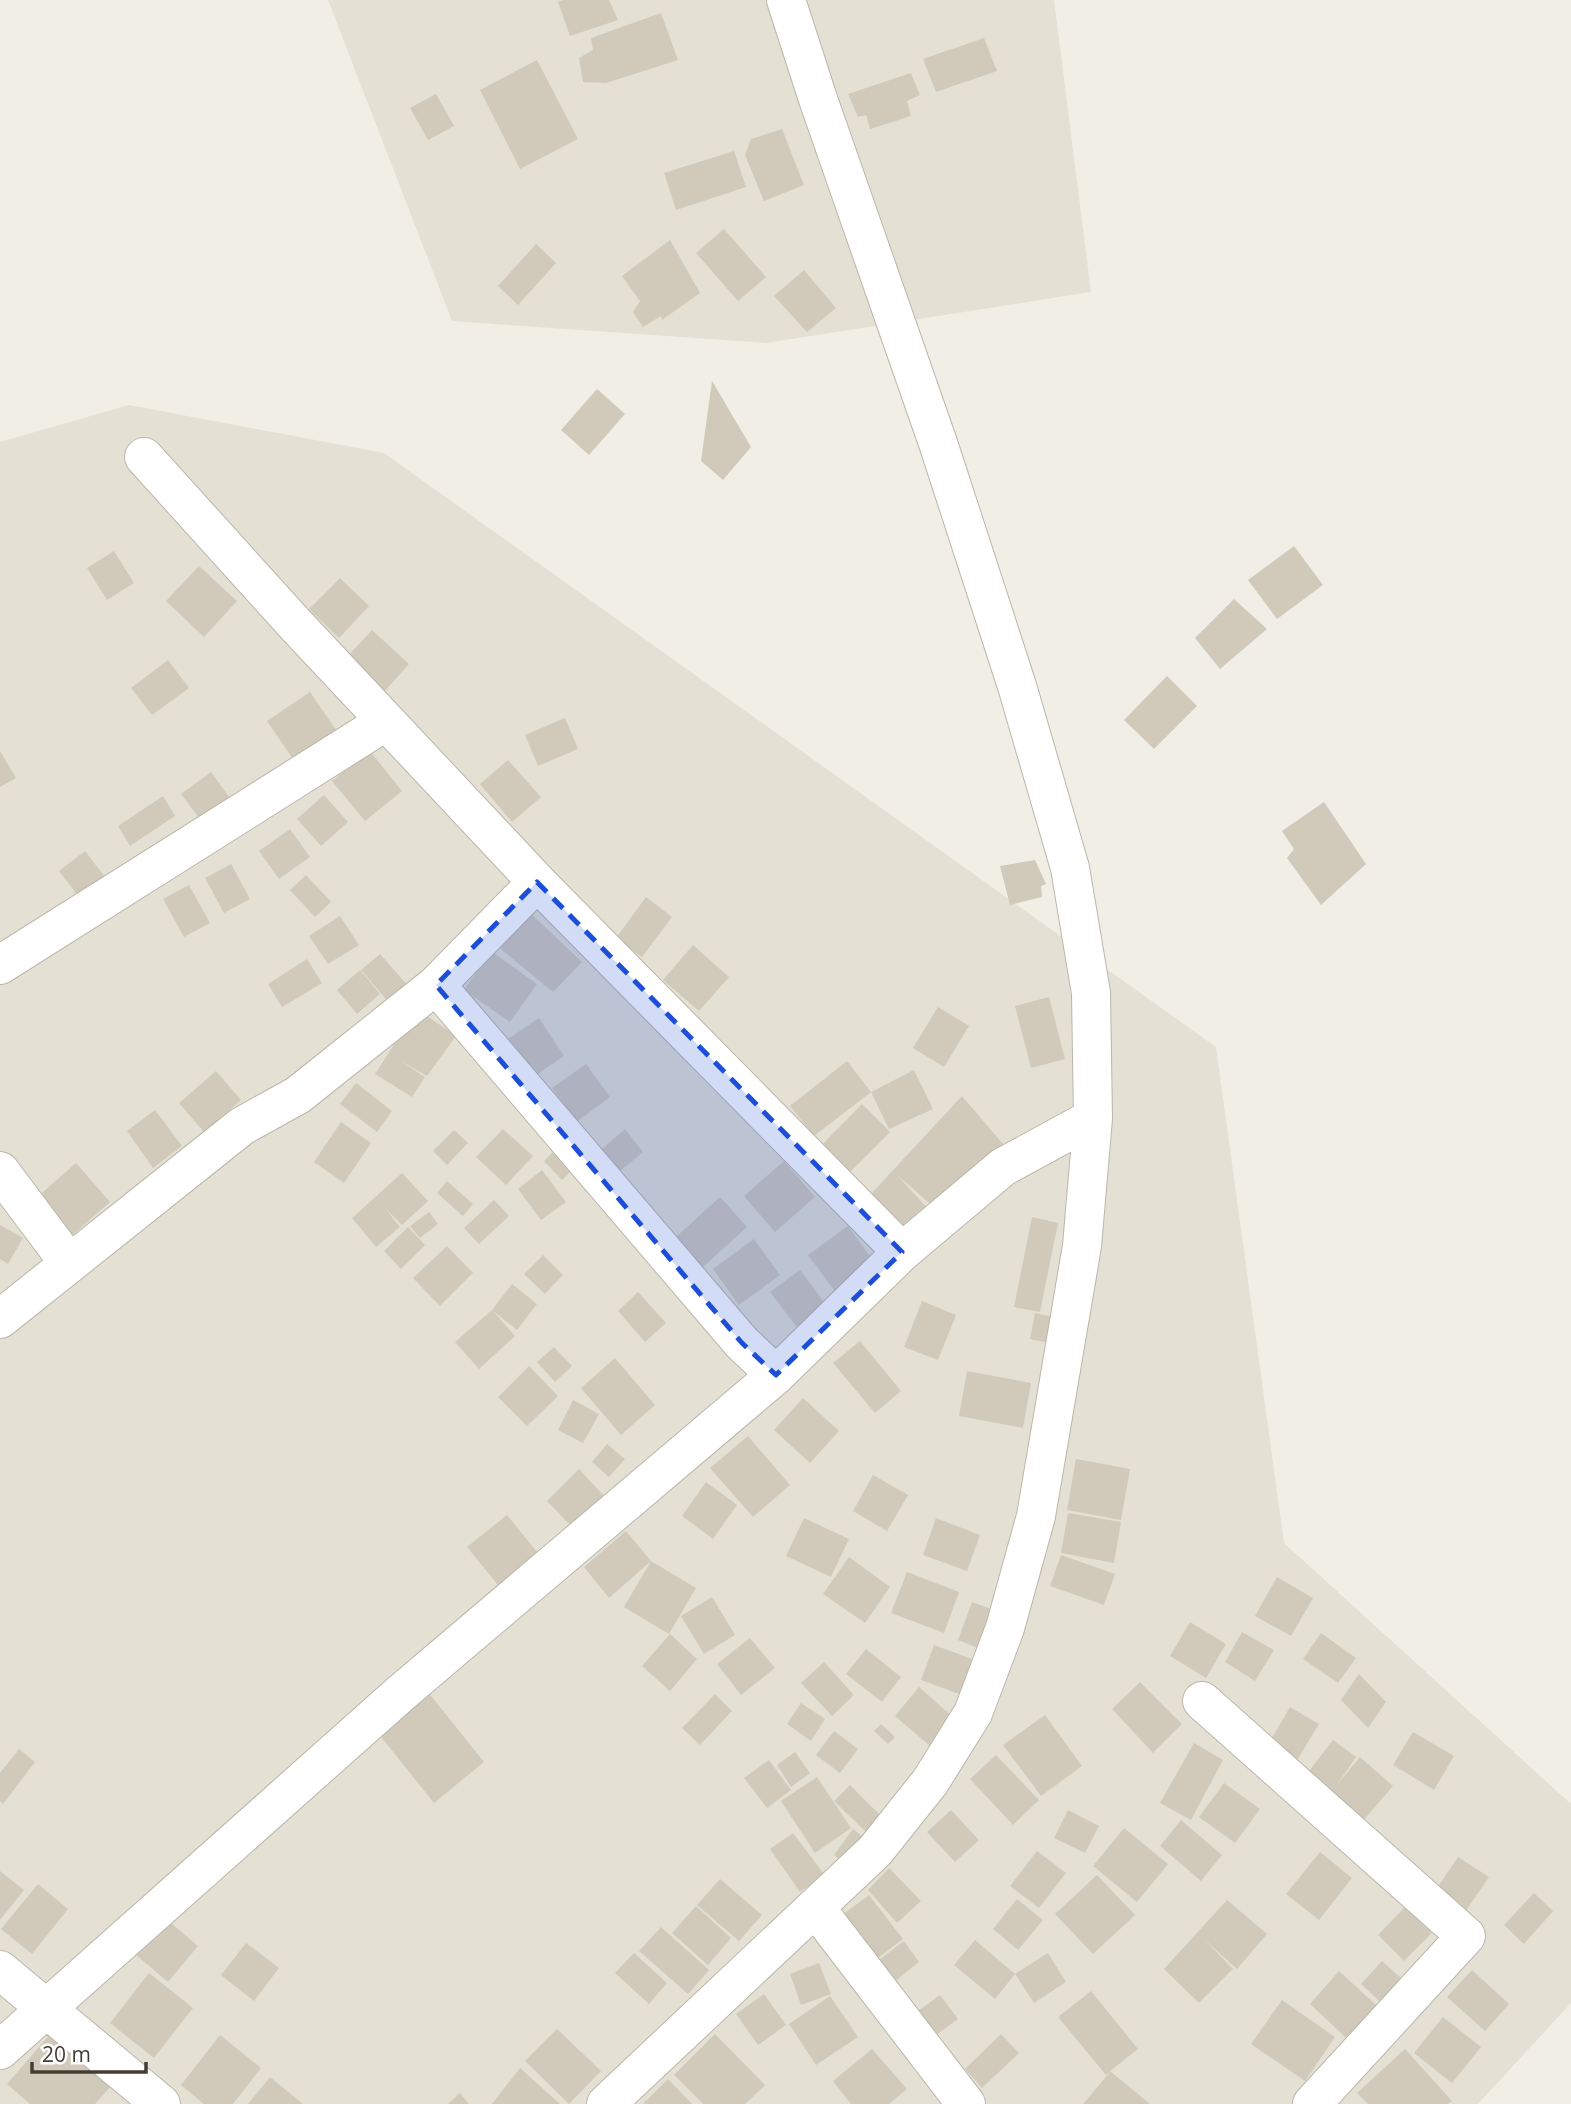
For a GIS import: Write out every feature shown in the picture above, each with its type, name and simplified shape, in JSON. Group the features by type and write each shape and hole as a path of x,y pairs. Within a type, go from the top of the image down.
{"street":[{"path":"606,2104 875,1850 930,1782 973,1713 1005,1628 1036,1516 1082,1247 1093,1118 1091,993 1070,868 1017,686 939,446 786,0"},
{"path":"144,457 385,722 537,883 902,1252"},
{"path":"0,965 385,722"},
{"path":"0,1319 242,1126 298,1095 436,985 537,883"},
{"path":"436,985 741,1343 776,1375"},
{"path":"0,2050 401,1693 776,1375 902,1252 1003,1167 1093,1118"},
{"path":"0,1171 69,1263"},
{"path":"1202,1701 1466,1936 1312,2104"},
{"path":"815,1908 966,2104"},
{"path":"0,1970 161,2104"}],"highlighted area":[{"path":"537,882 902,1252 776,1375 742,1343 436,985"}],"shaded area":[{"path":"328,0 1054,0 1091,292 766,343 452,321"},
{"path":"129,405 384,453 1216,1047 1284,1543 1571,1804 1571,2003 1478,2104 0,2104 0,442"}],"building":[{"path":"609,0 618,20 570,36 558,2"},
{"path":"661,13 678,60 606,83 583,82 579,58 593,50 591,38"},
{"path":"984,38 997,71 936,92 923,59"},
{"path":"537,60 578,139 520,169 480,90"},
{"path":"911,73 920,95 907,101 911,116 870,129 866,115 858,117 848,94"},
{"path":"436,94 454,126 428,140 410,108"},
{"path":"782,129 804,185 764,201 745,155 751,139"},
{"path":"734,151 746,187 676,210 664,173"},
{"path":"724,229 766,277 738,301 696,253"},
{"path":"670,240 700,293 662,320 661,316 643,327 633,312 640,301 622,276"},
{"path":"536,244 556,263 518,305 498,286"},
{"path":"804,270 836,308 807,332 774,296"},
{"path":"712,381 751,447 723,480 701,461"},
{"path":"597,389 625,414 589,455 561,430"},
{"path":"1294,546 1323,585 1277,619 1248,580"},
{"path":"114,551 134,583 107,600 87,568"},
{"path":"199,566 237,601 204,637 166,601"},
{"path":"340,578 369,606 339,638 309,609"},
{"path":"1234,599 1267,629 1220,669 1195,638"},
{"path":"372,630 409,664 384,692 346,658"},
{"path":"168,660 189,688 152,715 131,688"},
{"path":"1167,676 1197,706 1154,749 1124,720"},
{"path":"310,692 336,730 293,759 267,721"},
{"path":"565,718 578,749 538,766 525,735"},
{"path":"369,750 402,791 365,821 332,781"},
{"path":"0,751 16,778 0,787"},
{"path":"508,760 541,797 512,822 480,784"},
{"path":"211,772 232,801 202,822 181,794"},
{"path":"324,795 348,822 321,846 297,819"},
{"path":"163,796 175,816 130,846 118,826"},
{"path":"1324,802 1366,864 1321,905 1287,858 1294,849 1282,831"},
{"path":"290,829 310,857 279,879 259,851"},
{"path":"85,851 105,877 79,897 59,871"},
{"path":"1035,860 1046,884 1041,886 1042,897 1010,905 1000,866"},
{"path":"231,864 250,899 224,913 205,878"},
{"path":"306,875 331,902 315,917 290,890"},
{"path":"189,885 210,923 184,937 163,899"},
{"path":"646,897 672,917 642,957 616,938"},
{"path":"529,912 582,962 553,992 496,945"},
{"path":"340,916 359,945 328,964 309,936"},
{"path":"693,945 729,977 699,1011 663,980"},
{"path":"491,951 537,984 510,1022 464,990"},
{"path":"380,954 416,995 396,1011 361,970"},
{"path":"307,959 322,983 282,1007 268,984"},
{"path":"360,970 380,994 357,1014 337,990"},
{"path":"1049,997 1065,1059 1031,1068 1015,1006"},
{"path":"938,1007 969,1026 944,1067 913,1048"},
{"path":"417,1009 456,1036 427,1076 401,1061 425,1077 412,1097 375,1074"},
{"path":"539,1018 564,1056 530,1079 505,1041"},
{"path":"847,1061 871,1092 814,1136 790,1106"},
{"path":"586,1064 610,1097 576,1122 552,1088"},
{"path":"914,1070 933,1109 889,1129 871,1092"},
{"path":"216,1071 241,1100 204,1132 179,1103"},
{"path":"356,1083 392,1111 377,1132 340,1104"},
{"path":"962,1096 1003,1144 965,1174 935,1208 897,1175 931,1212 909,1234 870,1195"},
{"path":"862,1104 890,1132 842,1180 815,1152"},
{"path":"155,1110 182,1146 153,1168 127,1131"},
{"path":"341,1122 371,1143 344,1183 314,1162"},
{"path":"503,1129 533,1156 506,1185 476,1157"},
{"path":"625,1129 643,1152 613,1177 595,1155"},
{"path":"454,1130 468,1143 447,1165 433,1151"},
{"path":"557,1148 575,1167 562,1180 544,1161"},
{"path":"784,1161 815,1197 775,1232 744,1196"},
{"path":"76,1163 110,1202 70,1237 36,1198"},
{"path":"542,1170 566,1202 541,1220 518,1189"},
{"path":"402,1173 428,1201 402,1225 384,1207 400,1227 376,1247 352,1218"},
{"path":"447,1181 473,1204 463,1216 437,1193"},
{"path":"720,1197 747,1227 694,1275 667,1245"},
{"path":"494,1200 509,1216 479,1244 464,1228"},
{"path":"429,1212 438,1224 420,1238 410,1226"},
{"path":"1032,1217 1058,1223 1040,1312 1014,1307"},
{"path":"0,1225 23,1238 8,1264 0,1259"},
{"path":"848,1226 877,1266 838,1295 808,1255"},
{"path":"408,1227 425,1245 401,1269 384,1251"},
{"path":"754,1239 780,1275 739,1305 713,1269"},
{"path":"447,1246 473,1273 440,1306 413,1278"},
{"path":"543,1255 563,1275 545,1294 524,1274"},
{"path":"800,1270 831,1312 802,1334 770,1292"},
{"path":"512,1284 537,1304 517,1330 492,1310"},
{"path":"638,1292 666,1323 645,1342 618,1311"},
{"path":"922,1301 956,1315 938,1360 904,1347"},
{"path":"492,1310 515,1336 479,1369 455,1342"},
{"path":"1035,1313 1059,1318 1054,1344 1030,1339"},
{"path":"860,1341 901,1391 875,1413 833,1363"},
{"path":"554,1347 572,1366 555,1382 537,1362"},
{"path":"615,1358 655,1405 621,1435 581,1388"},
{"path":"529,1366 558,1396 527,1426 498,1397"},
{"path":"967,1371 1031,1383 1023,1428 959,1416"},
{"path":"803,1398 839,1431 810,1463 774,1430"},
{"path":"573,1400 599,1414 583,1443 558,1430"},
{"path":"748,1436 790,1485 753,1517 710,1468"},
{"path":"607,1444 625,1459 609,1477 592,1462"},
{"path":"1076,1459 1130,1469 1121,1520 1067,1510"},
{"path":"579,1469 604,1496 572,1527 547,1501"},
{"path":"873,1475 908,1495 887,1531 853,1511"},
{"path":"706,1482 737,1505 713,1539 682,1516"},
{"path":"1068,1513 1121,1522 1114,1563 1061,1553"},
{"path":"507,1515 542,1558 502,1590 467,1547"},
{"path":"804,1518 849,1539 831,1577 786,1556"},
{"path":"936,1518 980,1535 967,1571 923,1555"},
{"path":"626,1531 651,1561 609,1598 584,1567"},
{"path":"1061,1555 1115,1574 1104,1605 1050,1586"},
{"path":"849,1557 890,1587 865,1623 823,1594"},
{"path":"651,1561 696,1588 669,1634 624,1607"},
{"path":"907,1572 959,1592 944,1633 891,1613"},
{"path":"1277,1577 1313,1598 1291,1636 1255,1616"},
{"path":"712,1597 735,1635 704,1654 681,1616"},
{"path":"972,1602 994,1610 980,1649 958,1640"},
{"path":"1190,1622 1226,1644 1206,1678 1170,1656"},
{"path":"1242,1632 1274,1650 1255,1681 1225,1662"},
{"path":"1321,1633 1356,1658 1338,1683 1303,1659"},
{"path":"670,1634 697,1659 670,1691 642,1666"},
{"path":"750,1638 775,1668 741,1695 717,1664"},
{"path":"934,1645 972,1659 959,1694 921,1680"},
{"path":"866,1649 901,1677 882,1702 846,1674"},
{"path":"824,1662 854,1695 832,1716 801,1683"},
{"path":"1359,1674 1386,1702 1368,1728 1341,1700"},
{"path":"1140,1682 1182,1724 1153,1753 1112,1709"},
{"path":"424,1687 484,1762 434,1803 374,1728"},
{"path":"919,1687 955,1719 931,1747 895,1716"},
{"path":"715,1694 732,1711 700,1745 682,1728"},
{"path":"801,1703 825,1719 811,1741 787,1724"},
{"path":"1290,1707 1319,1724 1296,1762 1268,1745"},
{"path":"1045,1715 1082,1766 1041,1796 1003,1745"},
{"path":"881,1724 895,1737 888,1744 874,1731"},
{"path":"834,1731 858,1749 840,1773 816,1755"},
{"path":"1413,1732 1454,1756 1434,1790 1393,1765"},
{"path":"1333,1740 1356,1757 1336,1786 1360,1757 1393,1786 1362,1822 1306,1775"},
{"path":"1194,1743 1223,1760 1191,1820 1160,1803"},
{"path":"19,1749 35,1762 3,1804 0,1801 0,1773"},
{"path":"795,1752 810,1773 791,1787 777,1765"},
{"path":"996,1755 1039,1800 1013,1825 970,1779"},
{"path":"769,1760 791,1790 767,1808 744,1778"},
{"path":"817,1777 851,1828 815,1853 781,1801"},
{"path":"1224,1783 1260,1809 1235,1843 1199,1817"},
{"path":"850,1785 882,1817 867,1833 834,1801"},
{"path":"951,1810 979,1840 955,1862 927,1832"},
{"path":"1068,1810 1099,1826 1085,1853 1054,1838"},
{"path":"1181,1820 1222,1855 1201,1881 1160,1846"},
{"path":"1124,1828 1168,1864 1137,1902 1093,1866"},
{"path":"853,1829 867,1840 848,1866 834,1855"},
{"path":"793,1833 824,1874 800,1892 770,1849"},
{"path":"1037,1851 1066,1873 1039,1908 1010,1886"},
{"path":"1320,1852 1352,1878 1319,1920 1286,1894"},
{"path":"1458,1857 1489,1877 1463,1915 1433,1894"},
{"path":"889,1868 921,1901 897,1923 868,1890"},
{"path":"0,1871 24,1890 0,1920"},
{"path":"1097,1875 1135,1915 1093,1954 1055,1914"},
{"path":"720,1879 762,1915 739,1941 697,1905"},
{"path":"38,1884 68,1909 32,1954 1,1929"},
{"path":"1534,1893 1553,1911 1524,1944 1504,1925"},
{"path":"869,1895 903,1939 870,1964 837,1919"},
{"path":"1017,1899 1043,1920 1018,1950 993,1929"},
{"path":"1227,1900 1267,1934 1237,1969 1204,1939 1233,1969 1199,2003 1164,1969"},
{"path":"696,1906 731,1938 708,1965 672,1933"},
{"path":"1405,1907 1432,1933 1404,1961 1378,1935"},
{"path":"159,1913 198,1946 168,1982 129,1949"},
{"path":"661,1927 709,1970 688,1994 639,1951"},
{"path":"975,1940 1015,1974 995,1999 954,1965"},
{"path":"904,1941 919,1962 895,1981 879,1960"},
{"path":"246,1943 279,1968 254,2001 221,1975"},
{"path":"634,1953 667,1983 649,2004 615,1973"},
{"path":"1048,1953 1066,1982 1034,2003 1015,1974"},
{"path":"1382,1961 1411,1987 1390,2011 1361,1984"},
{"path":"819,1963 831,1994 801,2005 790,1974"},
{"path":"1472,1970 1509,2004 1485,2031 1447,1997"},
{"path":"1339,1971 1387,2015 1357,2048 1310,2004"},
{"path":"149,1973 193,2008 154,2058 110,2023"},
{"path":"1091,1991 1138,2049 1110,2071 1150,2104 1083,2104 1110,2072 1106,2075 1058,2017"},
{"path":"764,1994 786,2025 758,2045 736,2014"},
{"path":"940,1995 958,2019 936,2035 918,2011"},
{"path":"830,1996 858,2037 816,2065 789,2024"},
{"path":"1282,2000 1335,2037 1305,2081 1251,2044"},
{"path":"1443,2017 1481,2047 1452,2083 1414,2053"},
{"path":"557,2029 601,2071 569,2104 525,2061"},
{"path":"52,2032 111,2086 95,2104 30,2104 7,2084"},
{"path":"715,2034 765,2085 745,2104 703,2104 674,2075"},
{"path":"1001,2034 1019,2053 982,2088 965,2069"},
{"path":"220,2035 261,2068 233,2104 204,2104 181,2085"},
{"path":"872,2049 907,2089 889,2104 851,2104 833,2081"},
{"path":"1405,2049 1452,2101 1448,2104 1368,2104 1357,2093"},
{"path":"520,2068 560,2104 492,2104"},
{"path":"270,2077 303,2104 248,2104"},
{"path":"668,2079 692,2104 643,2104"},
{"path":"460,2093 469,2104 448,2104"}]}
